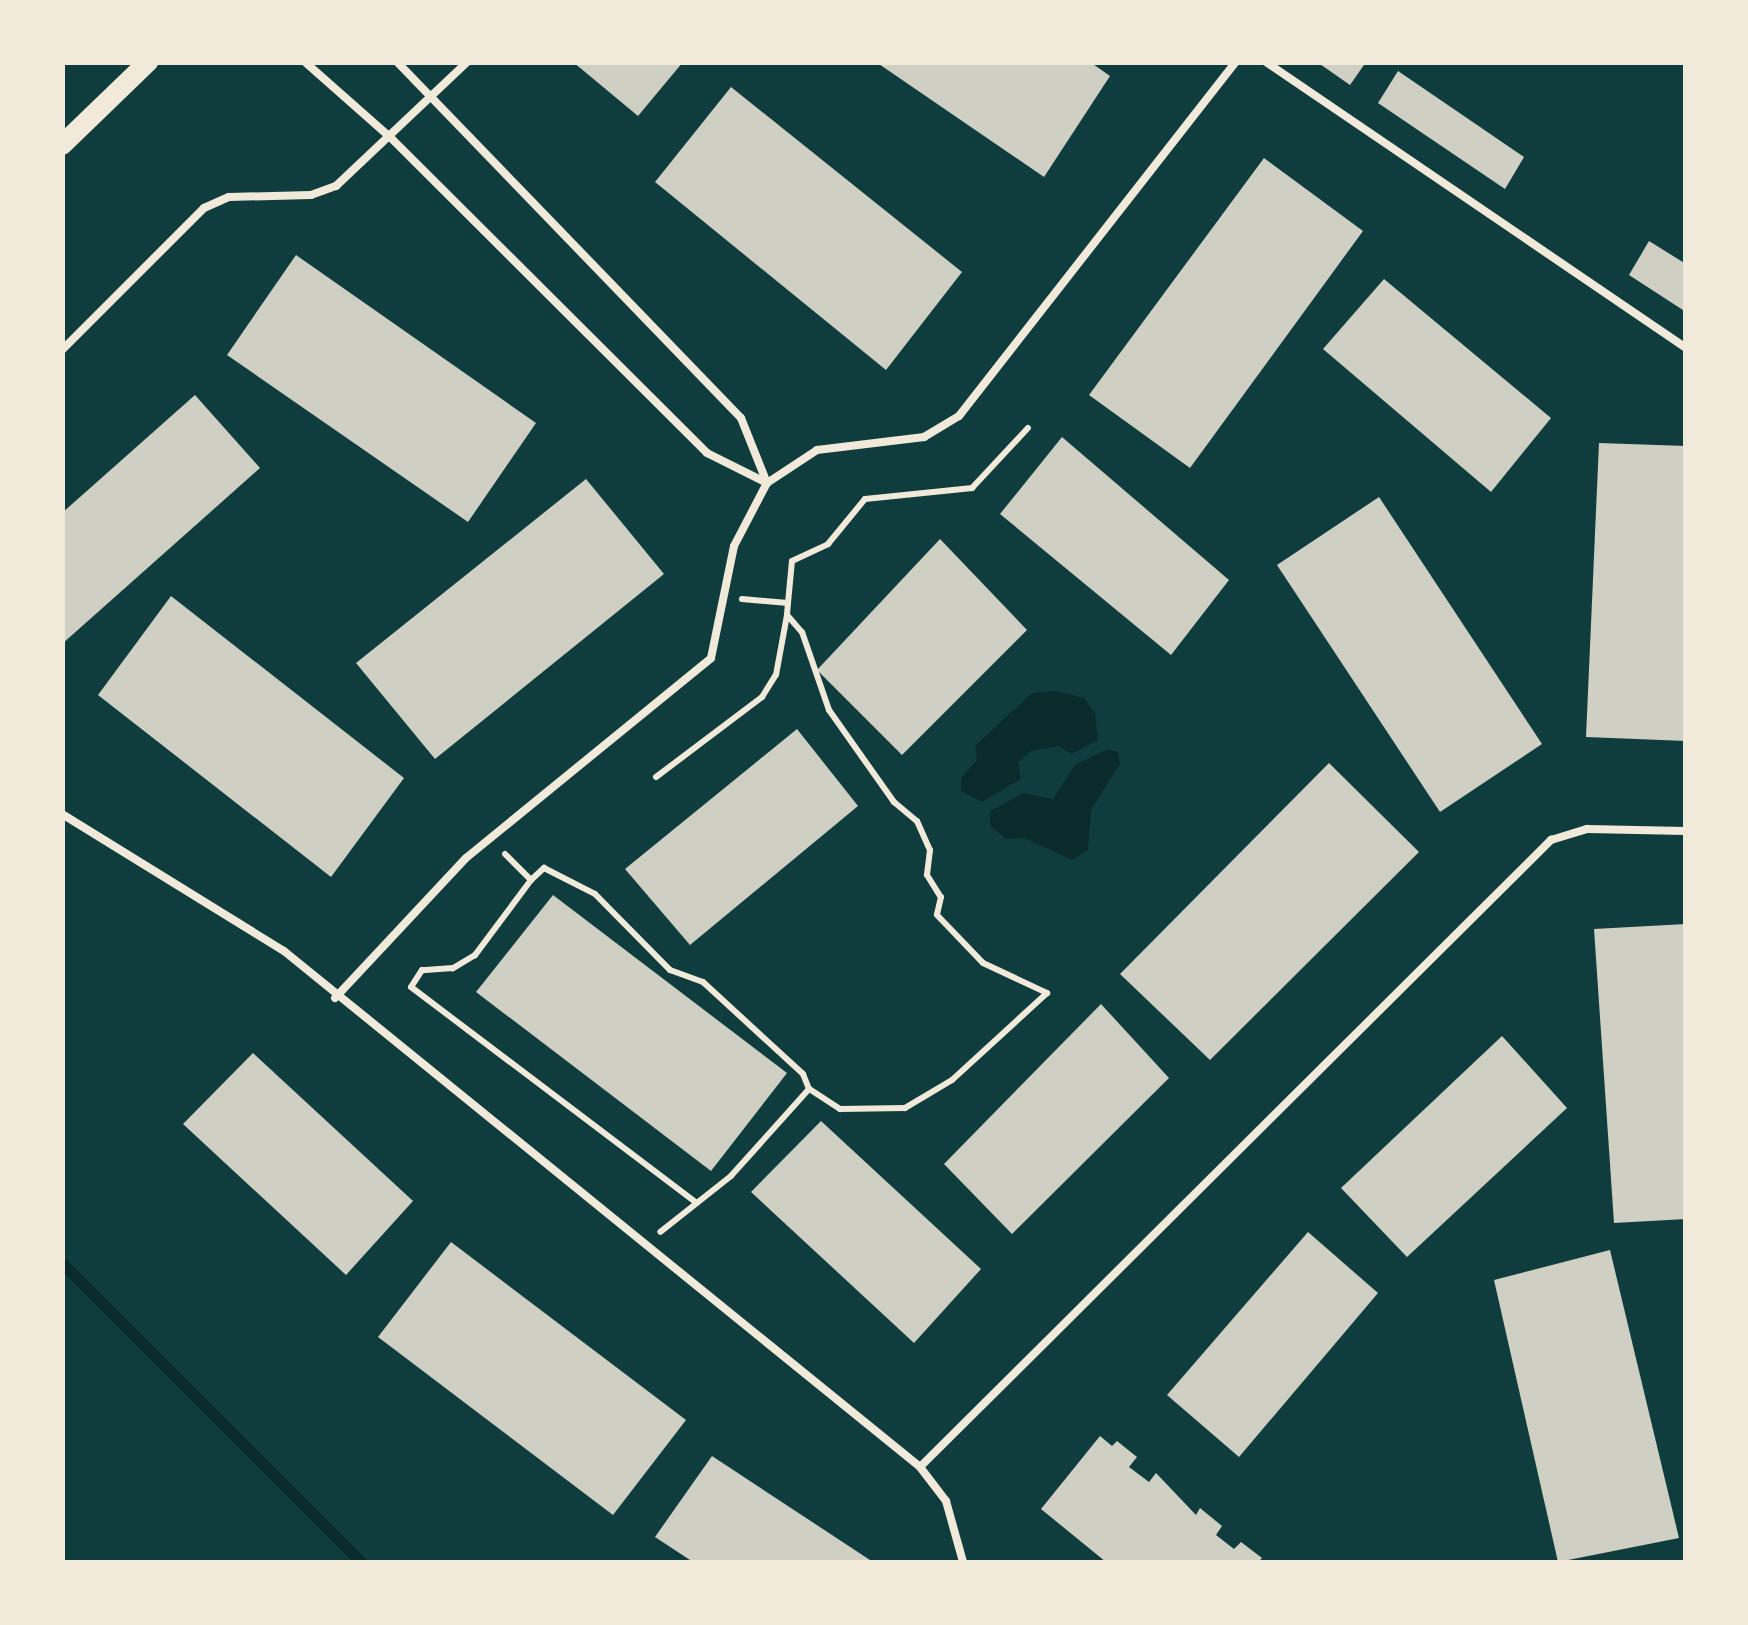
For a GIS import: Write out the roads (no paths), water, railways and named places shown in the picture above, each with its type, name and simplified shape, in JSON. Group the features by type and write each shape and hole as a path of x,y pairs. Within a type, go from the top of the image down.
{"main road":[{"path":"62,145 148,62"}],"lane":[{"path":"305,62 392,140 707,453 767,483"},
{"path":"397,62 430,102 740,418 767,483"},
{"path":"62,350 204,208 228,198 311,195 336,186 392,140 468,62"},
{"path":"335,998 490,837 699,670 718,642 740,526 767,483 817,450 924,437 959,416 1236,62"},
{"path":"1266,62 1686,348"},
{"path":"62,814 258,933 920,1467 946,1502 963,1562"},
{"path":"920,1467 1551,840 1587,829 1686,831"}],"water":[{"path":"1055,691 1084,698 1095,713 1098,740 1071,754 1059,746 1031,751 1018,762 1021,779 982,802 961,791 961,778 977,760 975,746 1032,693"},
{"path":"1108,749 1118,752 1120,764 1091,810 1088,850 1072,860 1025,838 1006,839 990,826 990,811 1023,793 1053,799 1075,765"}],"waterway":[{"path":"62,1263 361,1562"}]}
